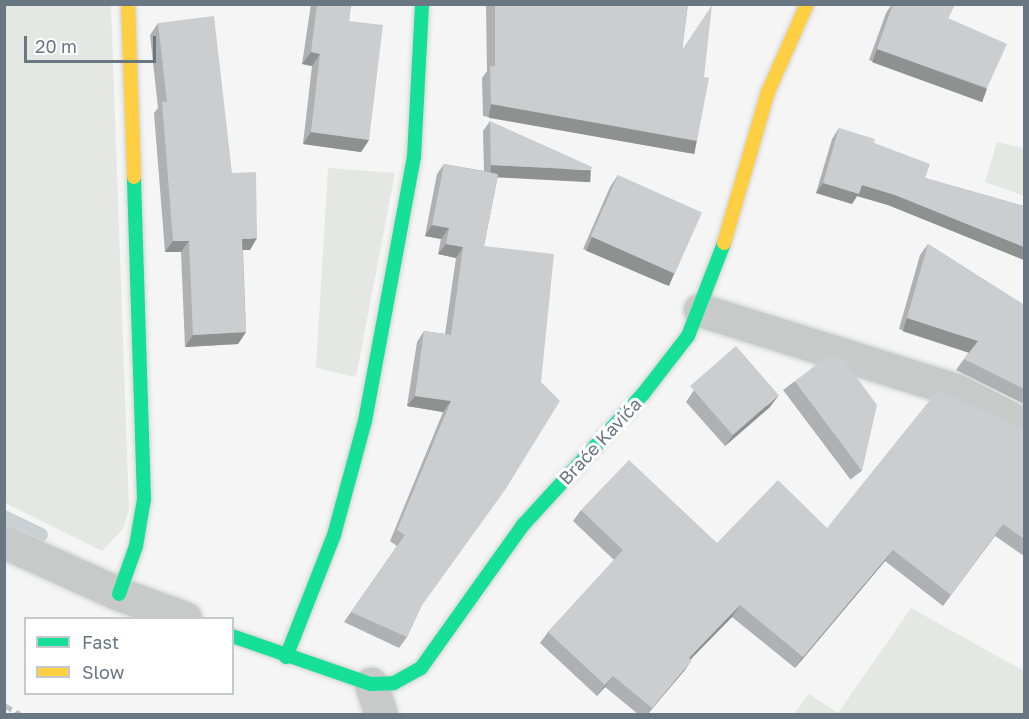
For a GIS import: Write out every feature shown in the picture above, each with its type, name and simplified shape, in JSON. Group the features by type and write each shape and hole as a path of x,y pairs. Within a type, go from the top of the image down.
{"street":[{"path":"119,594 136,546 144,499 128,4"},
{"path":"286,657 334,534 365,422 414,157 422,4"},
{"name":"Braće Kavića","path":"234,637 286,657 371,684 394,683 421,668 523,525 670,362 700,310 716,272 768,92 807,4"},
{"path":"700,310 956,390 1024,425"},
{"path":"4,542 119,594 182,617"},
{"path":"371,684 381,714"}],"shaded area":[{"path":"4,5 111,5 129,509 123,529 102,551 5,503"},
{"path":"997,142 1024,148 1024,196 985,182"},
{"path":"328,168 395,173 356,377 316,368"},
{"path":"911,608 1024,671 1024,714 794,714 809,694 838,713"}],"building":[{"path":"317,4 351,4 349,21 383,25 369,140 311,132 320,54 311,52"},
{"path":"495,4 688,4 682,50 712,5 704,77 709,78 697,141 491,104 490,66 495,66"},
{"path":"893,4 955,4 948,18 1007,44 987,88 877,49"},
{"path":"214,16 232,173 256,172 257,238 242,239 246,332 193,335 189,241 173,241 162,102 167,102 158,23"},
{"path":"490,121 592,167 591,170 491,165"},
{"path":"839,128 875,139 874,143 930,164 925,178 1024,206 1024,247 895,195 862,185 859,194 823,183"},
{"path":"444,164 498,174 484,246 554,254 541,382 560,401 505,490 420,608 407,637 351,612 405,535 397,530 451,401 415,396 424,331 451,335 463,247 446,244 449,228 432,225"},
{"path":"618,175 702,212 675,274 591,236"},
{"path":"928,244 1024,305 1024,389 964,359 978,341 907,318"},
{"path":"736,346 779,395 733,435 690,386"},
{"path":"829,355 843,359 877,405 862,471 795,381"},
{"path":"938,390 1024,430 1024,539 1003,524 951,595 893,550 803,657 740,605 689,658 692,660 652,708 613,676 605,685 548,632 623,550 581,510 629,460 717,543 778,480 827,528"}],"waterway":[{"path":"4,517 41,535"}],"railway":[{"path":"4,705 20,714"}],"traffic: fast":[{"path":"286,657 334,535 365,421 414,157 422,4"},
{"path":"119,594 136,546 144,499 134,177"},
{"path":"234,637 371,684 394,683 421,668 523,525 643,394 688,336 724,243"}],"traffic: slow":[{"path":"128,4 134,177"},
{"path":"724,243 768,92 807,4"}]}
